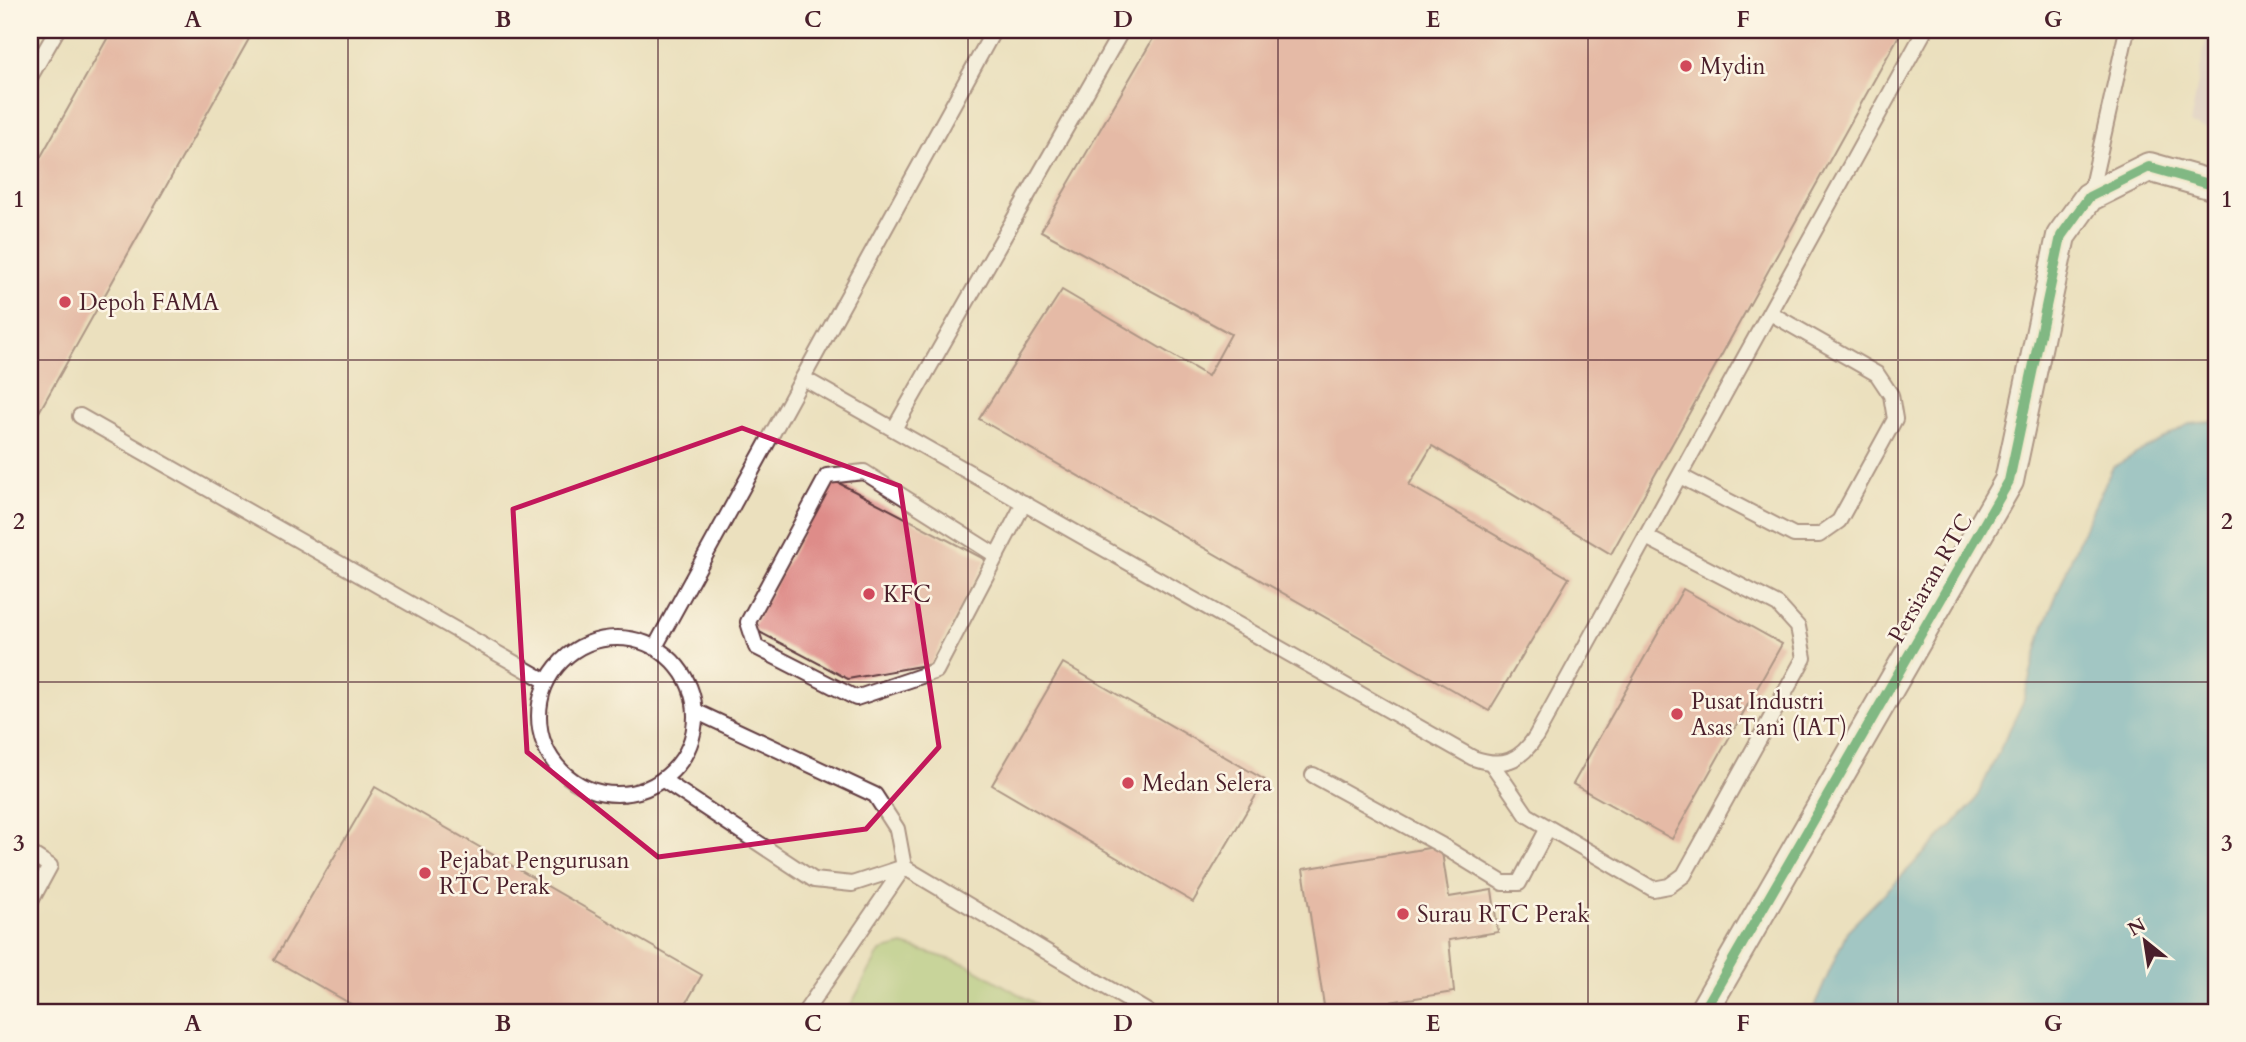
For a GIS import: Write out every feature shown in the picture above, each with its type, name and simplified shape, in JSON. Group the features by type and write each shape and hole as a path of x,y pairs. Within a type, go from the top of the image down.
{"street":[{"name":"Persiaran RTC","path":"1703,1012 2010,481 2061,236 2090,197 2149,167 2216,186"}],"lane":[{"path":"30,77 57,30"},
{"path":"655,647 994,30"},
{"path":"894,429 1122,30"},
{"path":"803,378 1473,758 1492,764 1509,761 1526,752 1925,30"},
{"path":"2090,197 2127,30"},
{"path":"1680,476 1794,535 1819,535 1839,521 1846,509 1895,419 1891,395 1877,374 1770,313"},
{"path":"80,416 546,681"},
{"path":"997,555 864,472 827,476 748,622 756,647 856,698 936,671 997,555 1024,503"},
{"path":"1492,764 1527,815 1548,828 1653,888 1670,886 1684,875 1804,657 1798,626 1779,605 1646,537"},
{"path":"606,638 631,638 655,647 676,663 690,686 695,711 692,737 676,769 639,791 614,794 588,789 565,776 549,756 540,732 538,706 546,681 561,661 581,646 606,638"},
{"path":"695,711 875,794 897,829 904,867 805,1012"},
{"path":"1313,775 1441,845 1503,883 1519,883 1548,828"},
{"path":"663,779 814,880 852,884 904,867 1148,1012"},
{"path":"30,853 50,866 30,903"}],"highlighted area":[{"path":"742,428 900,486 939,747 866,829 658,857 527,752 513,509"}],"shaded area":[{"path":"2208,30 2216,30 2216,131 2190,124"}],"green space":[{"path":"903,945 966,964 1050,1012 847,1012 880,951"}],"water":[{"path":"2216,421 2216,1012 1812,1012 1847,931 1974,803 2023,702 2043,628 2083,530 2113,467 2189,424"}],"building":[{"name":"Depoh FAMA","path":"112,30 254,30 30,428 30,176"},
{"path":"1158,30 1902,30 1611,554 1432,446 1409,485 1569,578 1489,711 979,419 1062,290 1208,376 1231,334 1041,231"},
{"name":"KFC","path":"831,479 986,560 931,664 848,679 752,628"},
{"name":"Pusat Industri Asas Tani (IAT)","path":"1683,589 1782,644 1672,839 1573,784"},
{"name":"Medan Selera","path":"1063,663 1265,780 1193,902 992,785"},
{"name":"Pejabat Pengurusan RTC Perak","path":"375,787 702,975 681,1012 365,1012 274,960"},
{"name":"Surau RTC Perak","path":"1441,846 1449,897 1492,890 1498,932 1449,940 1454,992 1325,1012 1303,869"}],"cycle path":[{"path":"1703,1012 2009,481 2061,236 2089,197 2149,167 2216,186"}],"place":[{"name":"Mydin","path":"1686,66"},
{"name":"Depoh FAMA","path":"65,302"},
{"name":"KFC","path":"869,594"},
{"name":"Pusat Industri Asas Tani (IAT)","path":"1677,714"},
{"name":"Medan Selera","path":"1128,783"},
{"name":"Pejabat Pengurusan RTC Perak","path":"425,873"},
{"name":"Surau RTC Perak","path":"1403,914"}]}
